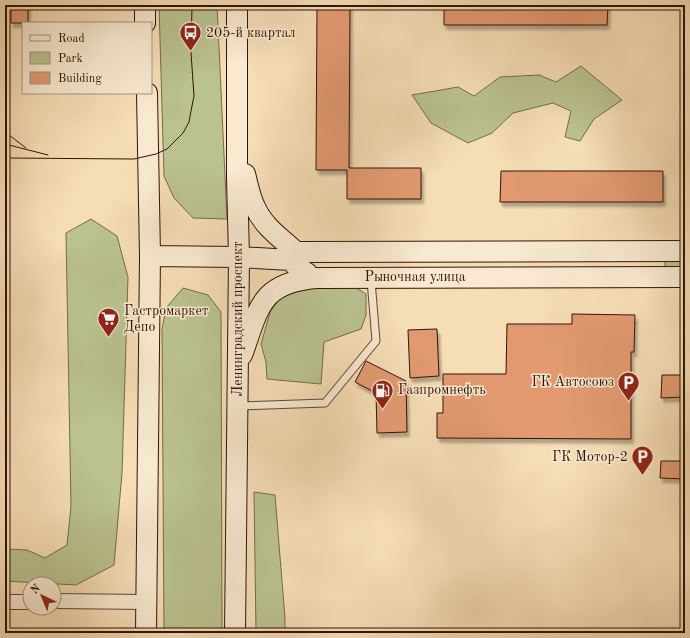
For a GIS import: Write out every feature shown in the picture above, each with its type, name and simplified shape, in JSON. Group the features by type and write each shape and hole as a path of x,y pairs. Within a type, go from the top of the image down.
{"street":[{"path":"145,5 145,22"},
{"name":"Ленинградский проспект","path":"235,633 239,258 237,5"},
{"path":"146,633 150,256 147,94"},
{"path":"237,139 245,175 256,210 267,226 293,256 296,266 316,278"},
{"path":"647,276 650,251"},
{"name":"Рыночная улица","path":"150,256 239,258 685,251"},
{"name":"Рыночная улица","path":"237,368 258,310 267,297 284,284 299,279 685,277"},
{"path":"62,601 146,602"},
{"path":"5,602 22,602"}],"lane":[{"path":"238,406 325,403 376,341 371,278"}],"green space":[{"path":"159,5 217,5 227,219 193,218 174,198 164,176"},
{"path":"581,66 622,100 594,119 580,141 565,137 571,111 553,103 513,113 492,133 468,143 431,123 412,95 458,87 474,96 500,77 539,75 556,82"},
{"path":"91,219 117,236 128,277 122,473 114,565 76,585 62,584 62,576 22,576 22,582 5,581 5,549 27,550 45,558 67,545 71,506 66,233"},
{"path":"665,258 685,258 685,268 665,268"},
{"path":"355,287 366,294 366,315 361,329 324,342 321,384 267,379 266,362 261,344 270,312 284,293 307,288"},
{"path":"183,288 208,295 221,312 222,633 164,633 162,329 166,308"},
{"path":"254,492 275,495 285,633 256,633"}],"building":[{"path":"11,5 28,5 28,22 11,23"},
{"path":"317,5 350,5 349,168 421,168 421,199 347,199 347,170 316,170"},
{"path":"444,5 608,5 607,25 444,25"},
{"path":"501,171 663,171 663,202 500,202"},
{"path":"572,314 635,315 634,352 631,352 631,439 437,438 437,413 443,413 443,374 506,374 507,324 572,324"},
{"path":"437,329 439,376 410,378 408,330"},
{"path":"366,361 406,381 407,432 377,433 376,393 355,382"},
{"path":"662,375 685,375 685,397 661,398"},
{"path":"661,461 685,461 685,479 660,478"}],"tram line":[{"path":"5,158 134,159 156,154 167,149 183,133 189,122 194,96 191,53 192,5"},
{"path":"5,132 26,148"},
{"path":"5,144 48,155"}],"place":[{"name":"205-й квартал","path":"191,52"},
{"name":"Гастромаркет Депо","path":"108,338"},
{"name":"ГК Автосоюз","path":"629,402"},
{"name":"Газпромнефть","path":"382,410"},
{"name":"ГК Мотор-2","path":"643,476"}]}
